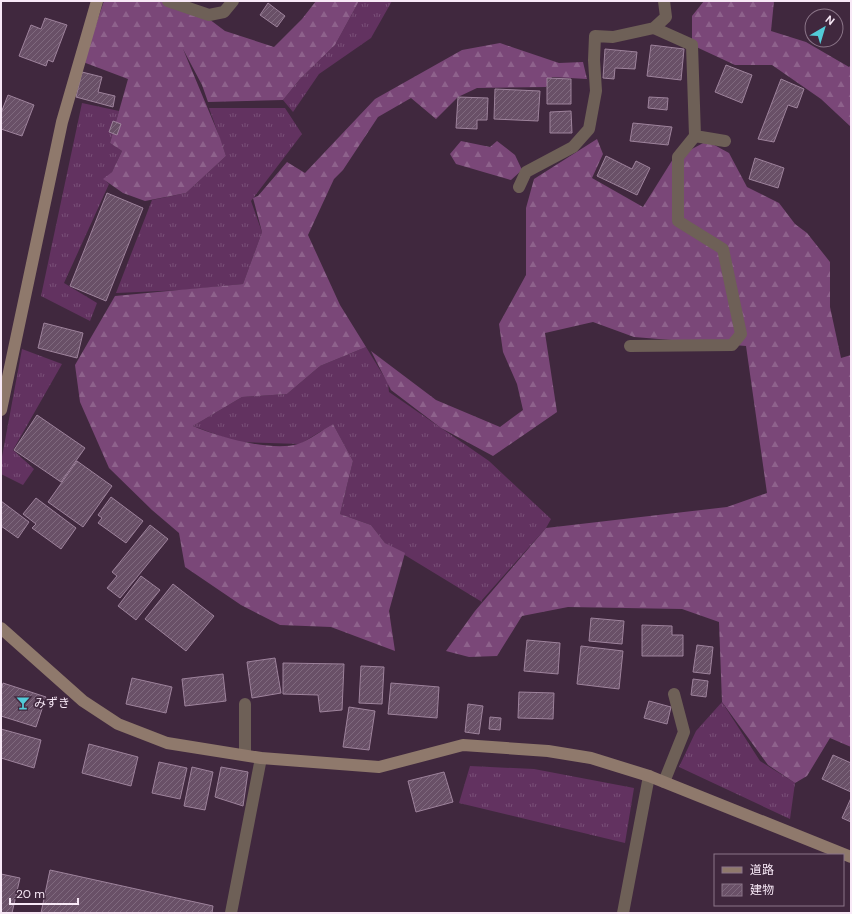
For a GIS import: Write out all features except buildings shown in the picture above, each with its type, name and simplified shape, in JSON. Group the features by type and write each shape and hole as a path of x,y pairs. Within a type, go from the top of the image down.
{"street":[{"path":"1,410 62,122 97,1"},
{"path":"168,1 209,15 224,12 233,1"},
{"path":"519,187 526,172 573,147 589,129 596,90 594,60 595,36 614,36 654,28 666,17 664,1"},
{"path":"630,346 732,345 741,334 723,249 678,220 678,157 694,136 692,45 654,28"},
{"path":"694,136 725,141"},
{"path":"1,628 83,701 118,724 167,743 261,758 379,767 463,745 548,751 591,758 649,776 844,854"},
{"path":"664,782 684,732 674,694"},
{"path":"245,704 245,755"},
{"path":"232,913 261,758"},
{"path":"623,913 649,776"}],"green space":[{"path":"104,1 185,1 225,31 274,47 302,19 316,1 359,1 335,45 300,79 283,100 208,102 202,85 183,49 226,156 186,193 145,201 123,193 103,179 112,172 122,151 110,143 128,79 83,62"},
{"path":"359,1 392,1 371,38 319,74 293,112 283,100 300,79 335,45"},
{"path":"704,1 774,1 771,31 804,41 804,48 816,48 849,67 851,65 851,127 821,99 772,65 735,65 692,45 692,16"},
{"path":"500,43 559,63 583,62 587,79 552,77 546,87 477,88 458,97 436,119 411,98 378,117 343,170 334,179 308,235 340,305 366,347 320,366 287,394 242,397 193,426 230,439 260,445 287,446 298,444 333,424 353,461 340,514 371,525 385,543 405,553 389,611 395,651 331,627 280,625 241,605 185,567 179,533 152,510 109,468 80,402 75,365 115,296 243,284 262,232 253,198 258,196 287,162 305,173 375,99 462,50"},
{"path":"82,103 119,111 110,143 122,151 112,172 104,179 109,184 64,283 97,303 90,321 41,296"},
{"path":"209,108 285,108 302,134 251,201 262,232 243,284 183,290 116,293 152,200 186,193 226,156"},
{"path":"597,139 603,154 592,178 643,207 673,159 707,141 729,153 747,187 779,203 795,224 807,233 830,262 830,307 841,358 851,355 851,747 830,738 807,776 795,783 768,765 722,702 719,622 682,609 568,607 522,616 497,656 469,657 446,651 475,611 546,528 727,507 767,493 746,346 634,337 593,322 545,333 557,412 493,456 441,428 391,390 371,351 436,400 500,427 523,410 517,384 503,352 499,324 526,275 526,208 534,179"},
{"path":"461,141 490,147 497,141 515,155 522,170 511,180 456,164 450,154"},
{"path":"366,347 388,383 389,392 489,461 551,519 546,528 482,600 482,602 385,543 371,525 340,514 353,461 333,424 300,444 237,442 193,426 242,397 287,394 320,366"},
{"path":"22,349 62,364 13,450 34,469 23,485 1,474 1,462"},
{"path":"722,702 760,761 795,783 790,819 679,767 696,731"},
{"path":"470,766 534,769 634,788 625,843 459,803"}],"place":[{"name":"みずき","path":"23,703"}]}
